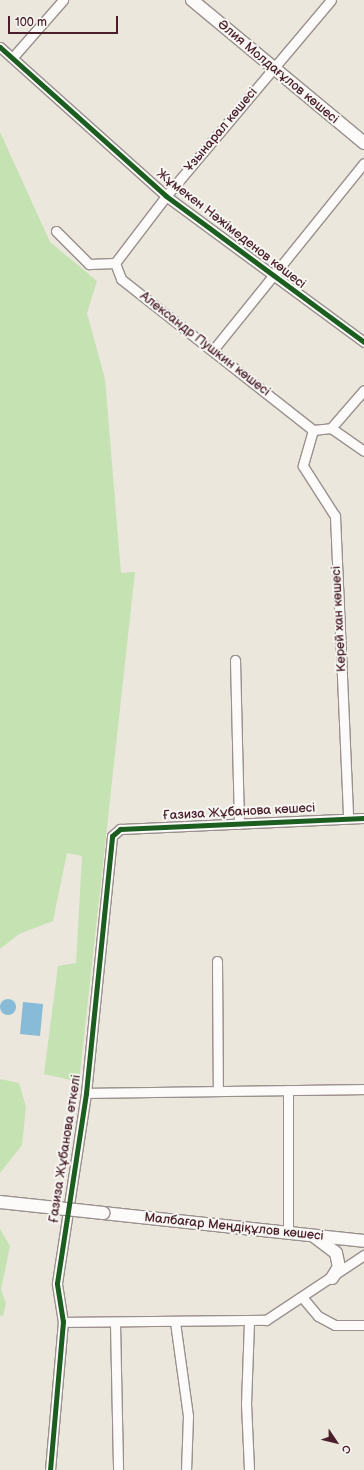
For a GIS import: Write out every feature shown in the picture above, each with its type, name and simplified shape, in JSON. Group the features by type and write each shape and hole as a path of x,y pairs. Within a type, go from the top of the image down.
{"main road":[{"name":"Әлия Молдағұлов көшесі","path":"192,0 364,143"},
{"name":"Малбағар Меңдіқұлов көшесі","path":"0,1202 364,1241"},
{"path":"313,1236 336,1253 339,1267 332,1278"}],"street":[{"path":"13,57 64,0"},
{"name":"Ұзынарал көшесі","path":"115,262 166,196 331,0"},
{"name":"Жұмекен Нәжімеденов көшесі","path":"0,47 13,57 166,196 273,278 364,342"},
{"path":"213,350 273,278 364,163"},
{"path":"56,231 89,264 115,262"},
{"name":"Александр Пушкин көшесі","path":"115,262 121,279 313,430"},
{"path":"331,428 364,390"},
{"path":"313,430 331,428 364,451"},
{"name":"Керей хан көшесі","path":"313,430 303,466 335,516 348,818"},
{"name":"Ғазиза Жұбанова көшесі","path":"235,660 239,824"},
{"name":"Ғазиза Жұбанова көшесі","path":"115,832 364,818"},
{"name":"Ғазиза Жұбанова өткелі","path":"50,1470 63,1322 57,1283 86,1093 115,832"},
{"path":"217,961 218,1088"},
{"name":"Ғазиза Жұбанова өткелі","path":"86,1093 218,1088 288,1090 364,1089"},
{"path":"288,1090 288,1233"},
{"path":"63,1322 249,1322 266,1320 332,1278 364,1255"},
{"path":"302,1297 318,1316 335,1325 364,1325"},
{"path":"175,1322 188,1416 186,1470"},
{"path":"249,1322 246,1403 249,1470"},
{"path":"115,1323 118,1470"}],"green space":[{"path":"0,132 50,242 97,281 87,313 105,379 121,573 135,572 79,1082 44,1074 58,966 76,963 82,856 67,853 53,921 19,934 0,949"},
{"path":"0,1079 19,1083 26,1107 22,1145 0,1173"},
{"path":"0,1229 10,1246 1,1290 6,1303 3,1316 0,1315"}],"water":[{"path":"5,999 11,999 16,1004 14,1013 11,1015 5,1015 0,1010 0,1004"},
{"path":"23,1002 43,1004 40,1036 20,1034"}],"cycle path":[{"path":"0,47 166,196 364,342"},
{"path":"50,1470 63,1322 57,1283 86,1093 112,836 120,829 364,818"}]}
